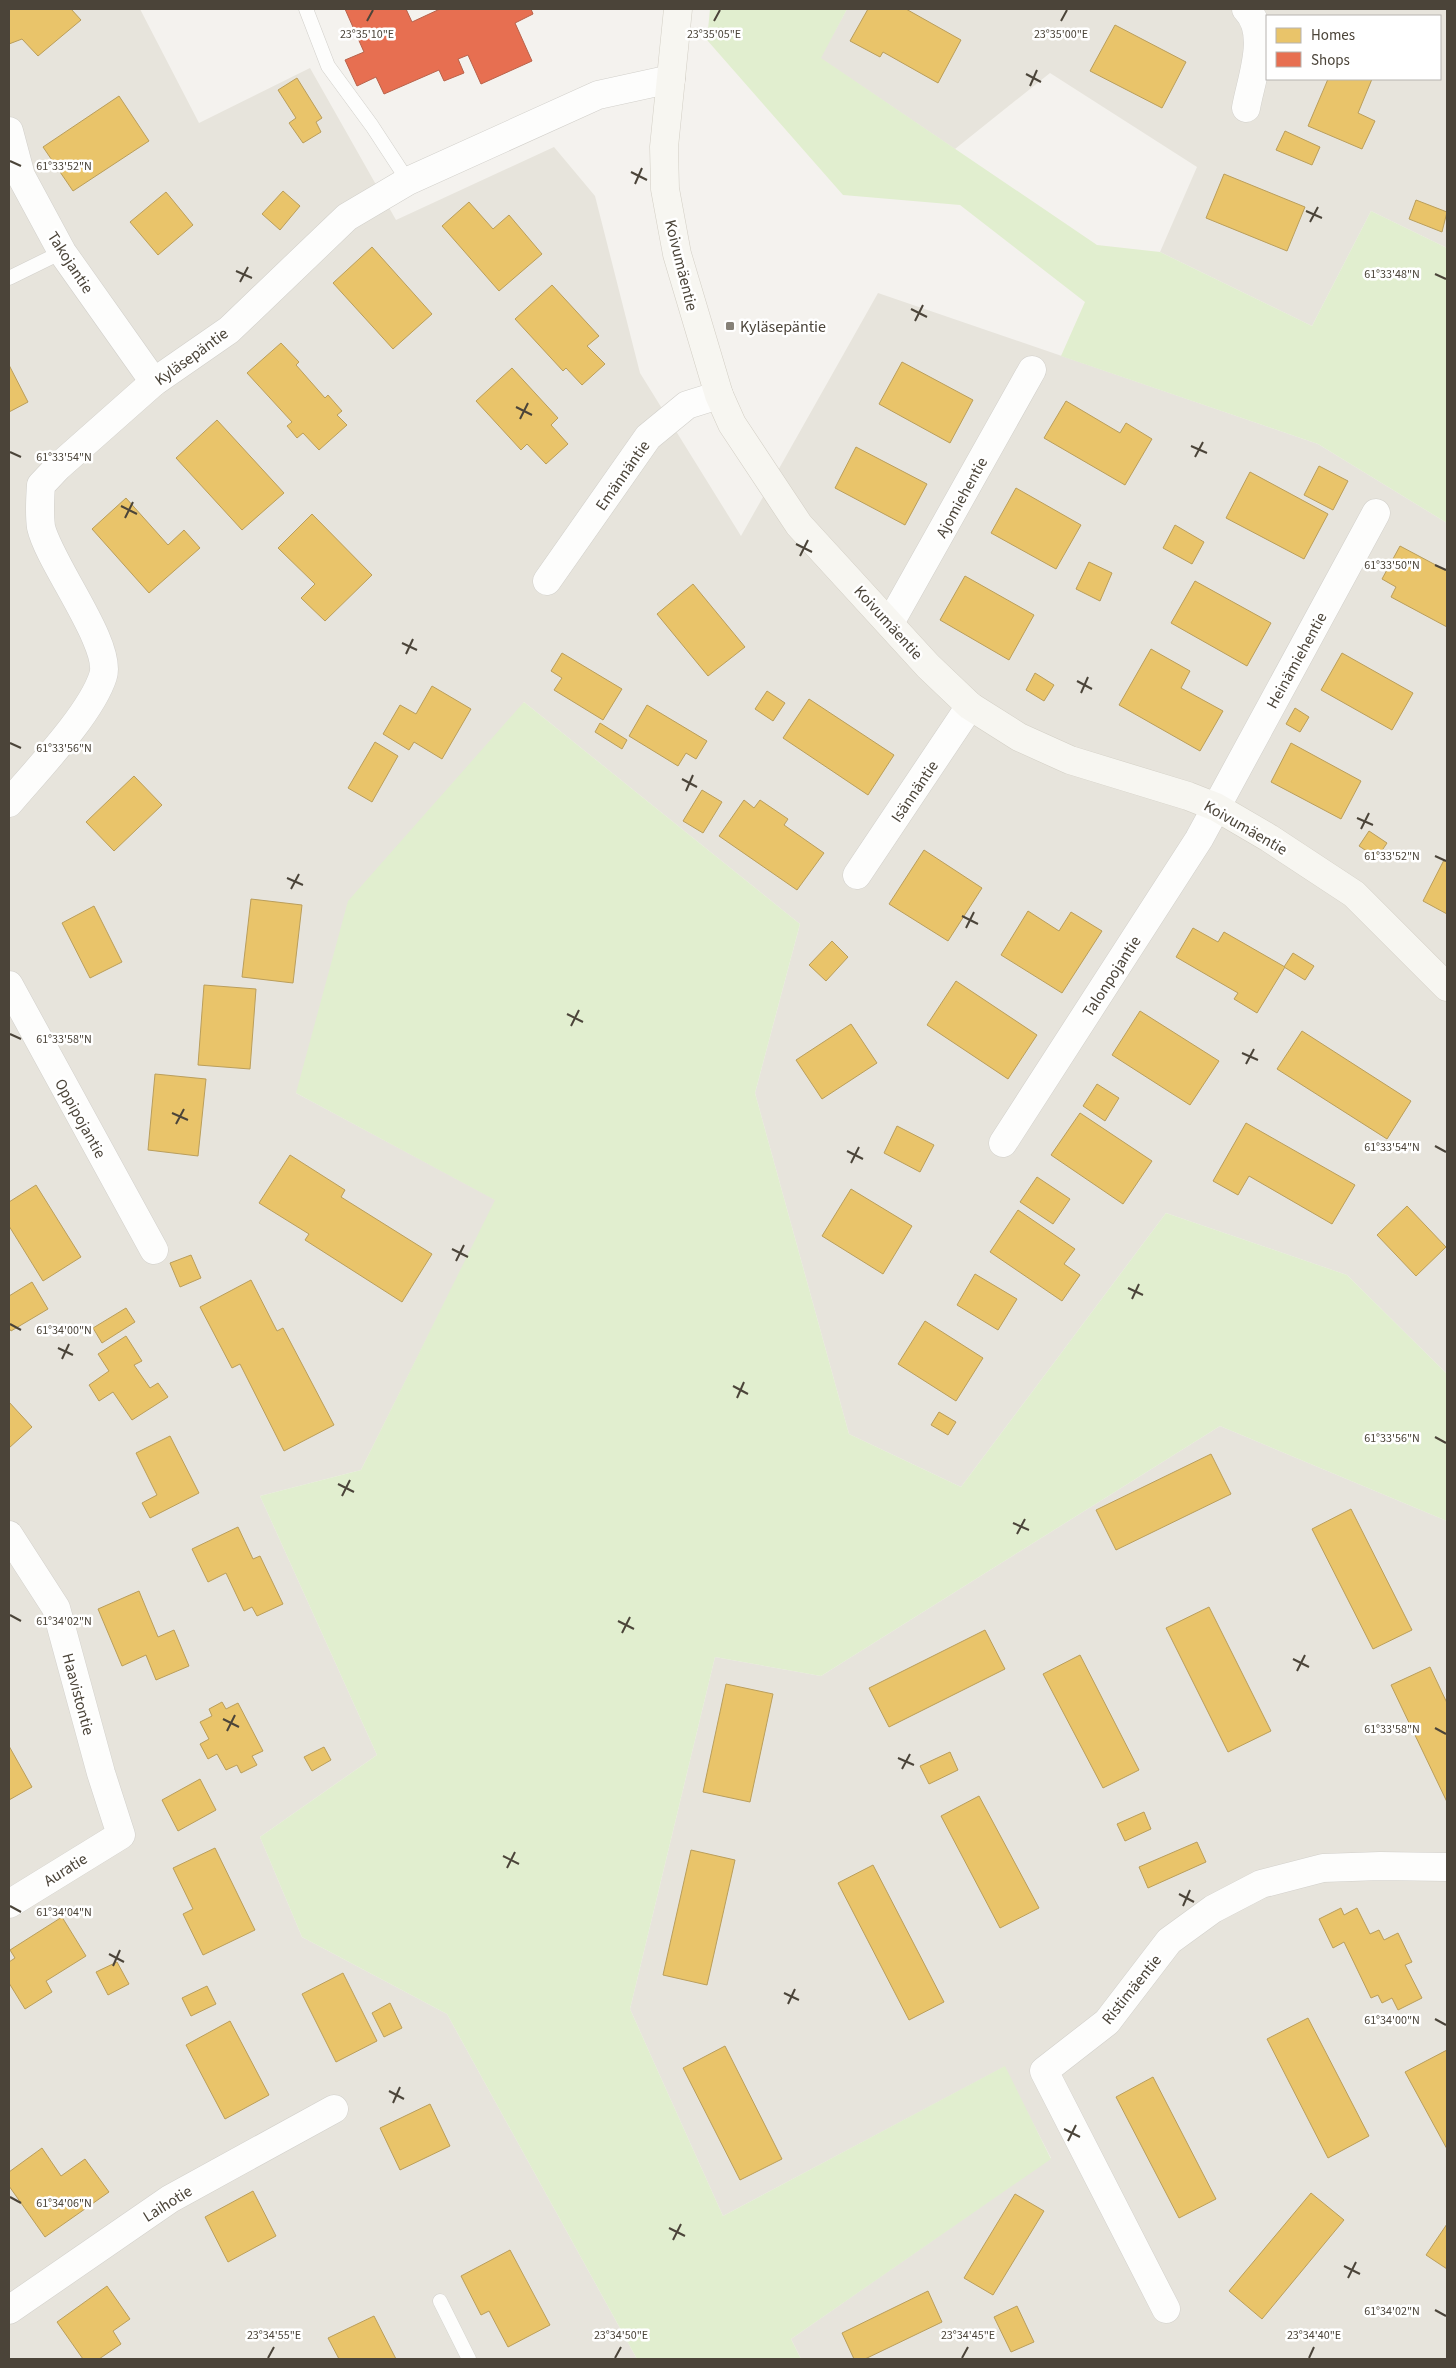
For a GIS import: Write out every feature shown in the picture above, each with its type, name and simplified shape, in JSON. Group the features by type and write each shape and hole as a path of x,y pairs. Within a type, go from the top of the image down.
{"street":[{"name":"Koivumäentie","path":"678,9 664,147 665,189 671,226 696,325 719,394 732,424 799,525 928,666 970,706 1019,737 1070,760 1188,796 1216,807 1268,838 1354,894 1447,987"},
{"path":"1246,9 1252,15 1259,42 1246,108"},
{"name":"Kyläsepäntie","path":"9,803 96,696 104,673 100,644 51,552 42,527 41,485 58,467 154,382 229,330 346,217 408,181 598,95 670,79"},
{"name":"Takojantie","path":"9,131 22,176 62,252 154,382"},
{"name":"Ajomiehentie","path":"890,623 1032,370"},
{"name":"Emännäntie","path":"547,580 648,438 687,405 719,394"},
{"name":"Heinämiehentie","path":"1216,807 1376,512"},
{"name":"Isännäntie","path":"858,875 970,706"},
{"name":"Talonpojantie","path":"1003,1143 1199,839 1216,807"},
{"name":"Oppipojantie","path":"9,985 154,1250"},
{"name":"Haavistontie","path":"9,1535 56,1608 101,1773 121,1835"},
{"name":"Auratie","path":"9,1904 121,1835"},
{"name":"Ristimäentie","path":"1166,2309 1044,2071 1107,2022 1169,1941 1213,1909 1261,1884 1324,1868 1380,1866 1447,1868"},
{"name":"Laihotie","path":"9,2310 170,2199 334,2109"}],"lane":[{"path":"306,9 328,66 372,126 408,181"},
{"path":"9,278 62,252"},
{"path":"440,2301 469,2359"}],"shaded area":[{"path":"9,9 140,9 199,123 310,68 396,220 554,147 595,196 640,373 741,536 878,293 1318,444 1447,523 1447,1374 1347,1275 1166,1213 961,1487 849,1434 755,1093 800,924 524,702 296,1093 496,1200 361,1470 260,1496 377,1755 260,1837 302,1937 447,2014 637,2359 9,2359"},
{"path":"847,9 1447,9 1447,248 1371,211 1312,326 1160,252 1197,167 1050,73 955,149 820,58"},
{"path":"1220,1426 1447,1521 1447,2359 801,2359 791,2339 1051,2158 1004,2067 723,2216 630,2009 715,1657 821,1676"}],"green space":[{"path":"710,9 847,9 821,58 1097,245 1160,252 1312,326 1371,211 1447,248 1447,523 1318,444 1061,356 1085,302 960,205 843,195 707,40"},
{"path":"524,702 800,924 755,1093 849,1434 961,1487 1166,1213 1347,1275 1447,1374 1447,1521 1220,1426 821,1676 715,1657 630,2009 723,2216 1005,2066 1051,2159 791,2339 801,2359 637,2359 447,2014 302,1937 260,1837 377,1755 260,1496 361,1470 495,1200 296,1093 348,901"}],"building: Homes":[{"path":"9,9 71,9 81,20 38,56 22,39 9,44"},
{"path":"868,9 906,9 961,40 938,83 883,52 880,57 850,41"},
{"path":"1115,25 1186,62 1162,108 1090,71"},
{"path":"297,78 322,118 316,122 321,132 303,143 289,123 296,118 278,90"},
{"path":"1328,80 1372,80 1358,113 1375,121 1362,149 1308,126"},
{"path":"119,96 149,141 73,191 43,147"},
{"path":"1285,131 1320,147 1312,165 1276,150"},
{"path":"1224,174 1305,207 1287,251 1206,218"},
{"path":"283,191 300,206 280,230 262,214"},
{"path":"166,192 193,225 158,255 130,222"},
{"path":"1416,200 1447,212 1442,232 1409,219"},
{"path":"469,202 493,229 509,215 542,254 499,291 442,226"},
{"path":"372,247 432,314 393,349 333,283"},
{"path":"552,285 599,336 587,346 605,364 582,385 566,368 563,371 515,319"},
{"path":"281,343 299,362 296,365 325,398 328,395 342,411 337,415 347,425 319,450 303,433 297,438 287,426 292,422 247,373"},
{"path":"902,362 973,400 950,443 879,404"},
{"path":"9,365 28,402 9,412"},
{"path":"512,368 558,418 551,425 568,444 546,464 527,444 521,450 476,401"},
{"path":"1066,401 1120,433 1126,423 1152,439 1125,485 1044,438"},
{"path":"217,420 284,493 242,530 176,458"},
{"path":"856,447 927,484 905,525 835,488"},
{"path":"1319,466 1348,481 1333,510 1304,495"},
{"path":"1250,472 1328,514 1304,559 1226,518"},
{"path":"1016,488 1081,525 1056,569 991,533"},
{"path":"126,498 168,545 184,530 200,548 149,593 92,529"},
{"path":"312,514 372,575 325,621 301,598 315,584 278,548"},
{"path":"1175,525 1204,542 1192,564 1163,548"},
{"path":"1400,546 1447,571 1447,627 1391,597 1396,587 1382,579"},
{"path":"1089,562 1112,573 1100,601 1076,589"},
{"path":"965,576 1034,615 1009,660 940,620"},
{"path":"1195,581 1271,623 1247,666 1171,623"},
{"path":"693,584 745,647 708,676 657,614"},
{"path":"1151,649 1190,671 1181,688 1223,711 1200,751 1119,705"},
{"path":"562,653 622,689 603,720 554,690 562,678 551,671"},
{"path":"1342,653 1413,693 1392,730 1321,690"},
{"path":"1035,673 1054,685 1044,701 1026,690"},
{"path":"432,686 471,709 442,759 414,742 409,750 383,734 400,705 416,714"},
{"path":"767,691 785,703 773,721 755,709"},
{"path":"809,699 894,755 868,795 783,738"},
{"path":"647,705 707,741 696,759 686,753 678,766 629,736"},
{"path":"1295,708 1309,717 1300,732 1286,724"},
{"path":"600,723 627,740 622,749 595,732"},
{"path":"375,742 398,756 372,802 348,788"},
{"path":"1291,743 1361,781 1341,819 1271,782"},
{"path":"134,776 162,805 114,851 86,822"},
{"path":"702,790 722,802 703,833 683,821"},
{"path":"744,800 754,808 760,800 788,819 784,825 824,853 797,890 719,836"},
{"path":"1369,831 1387,843 1377,858 1359,846"},
{"path":"924,850 982,888 948,941 889,904"},
{"path":"1444,860 1447,862 1447,914 1423,901"},
{"path":"251,899 302,905 293,983 242,977"},
{"path":"94,906 122,962 90,978 62,923"},
{"path":"1028,911 1059,931 1071,912 1102,931 1062,993 1001,955"},
{"path":"1193,928 1218,942 1224,932 1285,967 1257,1013 1234,999 1238,993 1176,957"},
{"path":"832,941 848,957 826,981 809,965"},
{"path":"1293,953 1314,966 1305,980 1284,967"},
{"path":"956,981 1037,1035 1008,1079 927,1025"},
{"path":"204,985 256,989 250,1069 198,1065"},
{"path":"1140,1011 1219,1061 1190,1105 1112,1055"},
{"path":"851,1024 877,1063 822,1099 796,1060"},
{"path":"1302,1031 1411,1101 1387,1139 1277,1069"},
{"path":"155,1074 206,1079 198,1156 148,1150"},
{"path":"1097,1084 1119,1098 1105,1121 1083,1106"},
{"path":"1080,1113 1152,1161 1123,1204 1051,1155"},
{"path":"1246,1123 1355,1185 1332,1224 1249,1176 1238,1195 1213,1181"},
{"path":"897,1126 934,1145 920,1172 884,1153"},
{"path":"290,1155 345,1190 341,1197 432,1254 402,1302 305,1240 309,1234 259,1203"},
{"path":"1037,1177 1070,1199 1053,1224 1020,1202"},
{"path":"36,1185 81,1257 43,1281 9,1226 9,1202"},
{"path":"851,1189 912,1226 883,1274 822,1236"},
{"path":"1407,1206 1446,1247 1416,1276 1377,1235"},
{"path":"1018,1210 1075,1249 1064,1264 1080,1275 1062,1301 990,1252"},
{"path":"191,1255 201,1278 180,1287 170,1263"},
{"path":"975,1274 1017,1299 998,1330 957,1305"},
{"path":"251,1280 277,1331 283,1328 334,1425 284,1451 240,1364 232,1368 200,1307"},
{"path":"32,1282 48,1309 11,1331 9,1328 9,1296"},
{"path":"126,1308 135,1322 102,1343 93,1328"},
{"path":"925,1321 983,1358 956,1401 898,1364"},
{"path":"126,1336 142,1361 134,1365 150,1388 158,1383 168,1397 132,1420 113,1392 99,1401 89,1385 109,1371 98,1354"},
{"path":"9,1402 32,1427 9,1448"},
{"path":"939,1412 956,1422 948,1435 931,1425"},
{"path":"170,1436 199,1493 150,1518 142,1503 157,1495 136,1453"},
{"path":"1211,1454 1231,1494 1116,1550 1096,1510"},
{"path":"1351,1509 1412,1630 1373,1649 1312,1529"},
{"path":"238,1527 253,1559 260,1556 283,1604 257,1616 252,1607 244,1611 226,1573 208,1582 192,1549"},
{"path":"139,1591 158,1637 174,1630 189,1666 156,1680 146,1655 122,1666 98,1609"},
{"path":"1209,1607 1271,1731 1228,1752 1166,1628"},
{"path":"985,1630 1005,1669 889,1727 869,1688"},
{"path":"1080,1655 1139,1770 1103,1788 1043,1674"},
{"path":"1430,1667 1447,1703 1447,1802 1391,1685"},
{"path":"726,1684 773,1694 750,1802 703,1792"},
{"path":"222,1702 226,1709 238,1703 263,1751 252,1756 257,1765 241,1773 237,1765 226,1770 217,1754 208,1759 200,1744 209,1739 200,1722 212,1716 209,1709"},
{"path":"9,1746 32,1787 9,1800"},
{"path":"324,1747 331,1760 312,1771 304,1757"},
{"path":"950,1752 958,1770 929,1784 920,1766"},
{"path":"200,1779 216,1810 178,1831 162,1800"},
{"path":"979,1796 1039,1908 1000,1928 941,1816"},
{"path":"1144,1812 1151,1829 1125,1841 1117,1824"},
{"path":"1197,1842 1206,1862 1148,1888 1139,1867"},
{"path":"215,1848 255,1930 203,1955 183,1914 193,1909 173,1868"},
{"path":"691,1850 735,1860 707,1985 663,1975"},
{"path":"873,1865 944,2002 909,2020 838,1883"},
{"path":"1341,1908 1344,1915 1357,1908 1370,1934 1379,1930 1384,1940 1398,1933 1412,1962 1405,1965 1422,1998 1398,2010 1392,1998 1382,2003 1378,1995 1371,1998 1344,1942 1333,1948 1319,1919"},
{"path":"62,1917 86,1956 46,1981 52,1992 25,2009 9,1983 9,1962 15,1958 10,1950"},
{"path":"117,1962 129,1984 108,1995 96,1972"},
{"path":"343,1973 377,2041 336,2062 302,1994"},
{"path":"207,1986 216,2004 191,2016 182,1998"},
{"path":"390,2003 402,2028 384,2037 372,2013"},
{"path":"1308,2018 1369,2136 1328,2158 1267,2039"},
{"path":"230,2021 269,2095 225,2119 186,2045"},
{"path":"725,2046 782,2159 740,2180 683,2068"},
{"path":"1447,2050 1447,2149 1405,2072"},
{"path":"1153,2077 1216,2199 1179,2218 1116,2097"},
{"path":"430,2104 450,2146 400,2170 380,2128"},
{"path":"42,2148 61,2176 85,2159 109,2192 45,2237 9,2186 9,2172"},
{"path":"253,2191 276,2236 228,2262 205,2217"},
{"path":"1311,2193 1344,2220 1262,2319 1229,2291"},
{"path":"1015,2194 1044,2211 993,2295 964,2278"},
{"path":"1447,2224 1447,2269 1426,2255"},
{"path":"510,2250 550,2325 508,2347 489,2311 481,2315 461,2276"},
{"path":"107,2286 130,2319 113,2331 121,2344 99,2359 83,2359 57,2322"},
{"path":"928,2291 942,2322 865,2359 854,2359 842,2333"},
{"path":"1017,2306 1034,2342 1011,2352 994,2317"},
{"path":"374,2316 396,2359 339,2359 328,2338"}],"building: Shops":[{"path":"345,9 406,9 412,22 440,9 531,9 533,14 515,23 532,61 481,84 468,55 458,59 464,73 444,81 439,70 384,94 376,77 357,86 345,60 364,52"}],"place":[{"name":"Kyläsepäntie","path":"730,326"}]}
